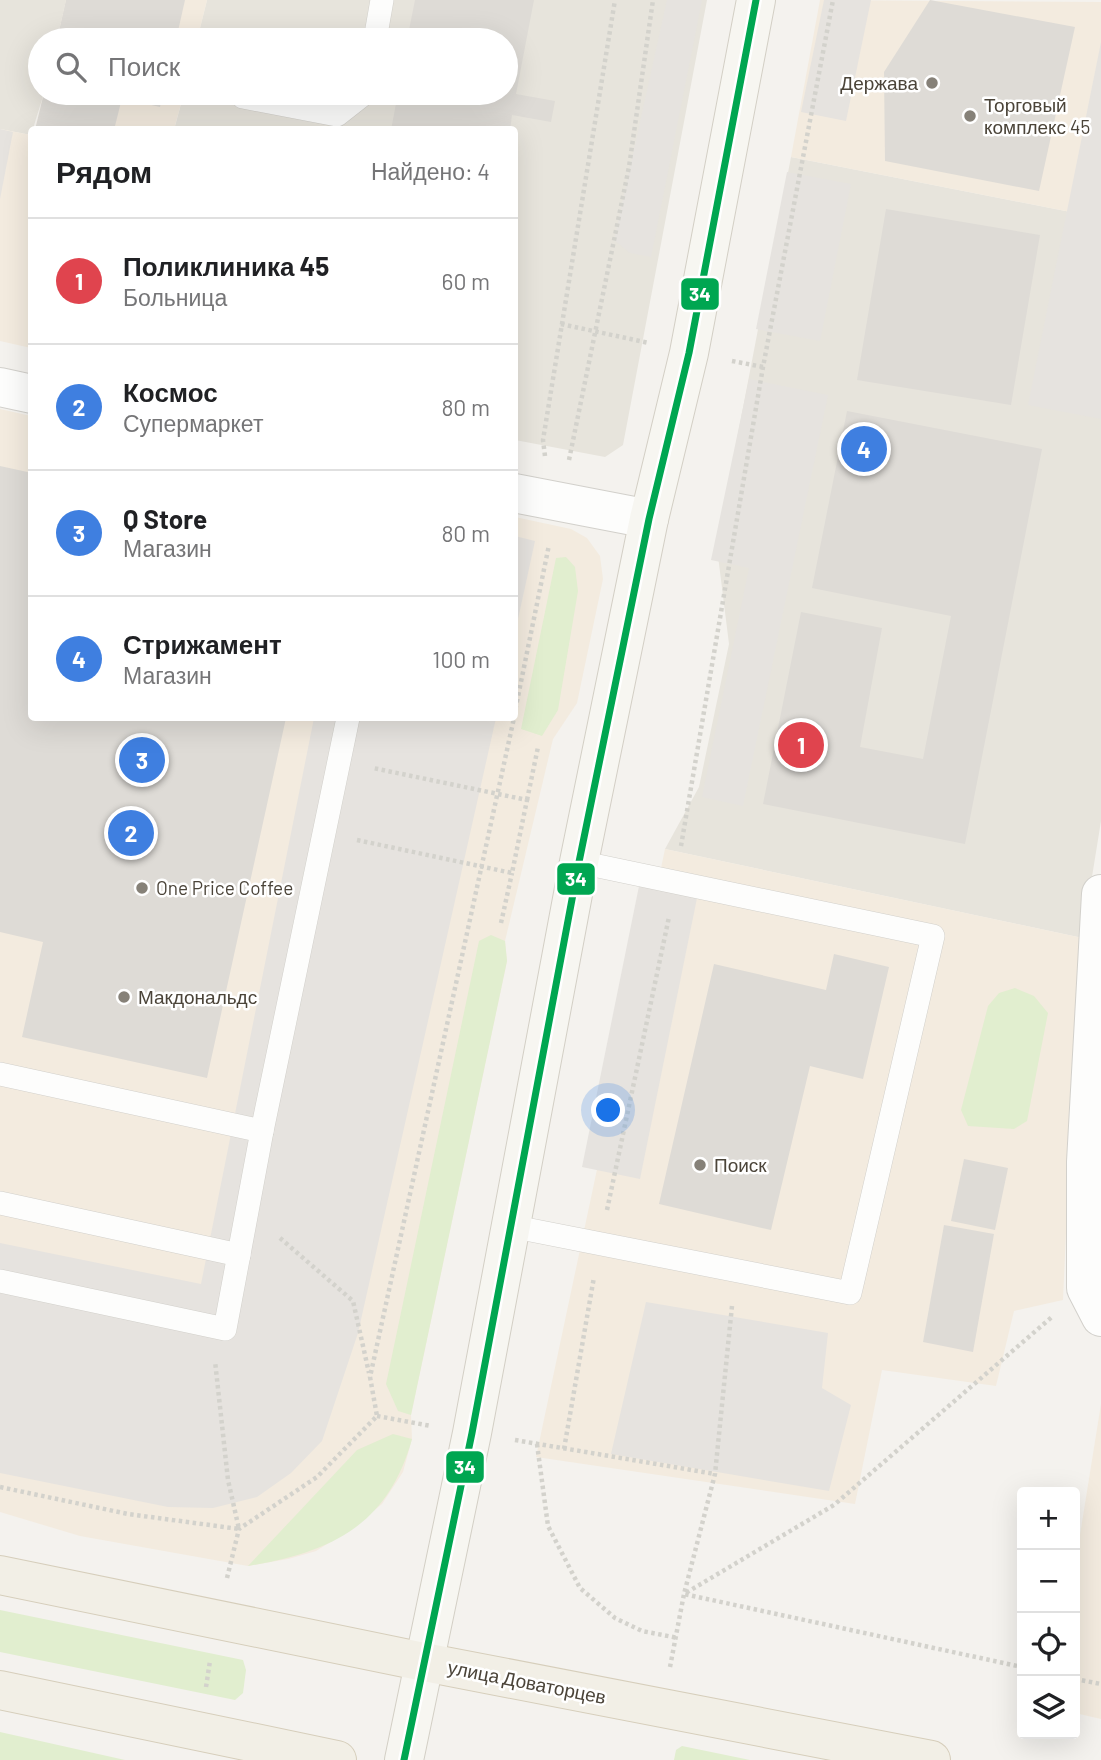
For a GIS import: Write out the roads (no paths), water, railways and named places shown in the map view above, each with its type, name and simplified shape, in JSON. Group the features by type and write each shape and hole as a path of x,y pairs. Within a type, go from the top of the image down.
{"main road":[{"path":"404,1760 472,1433 579,862 649,519 689,352 756,0"},
{"name":"улица Доваторцев","path":"0,1574 424,1662 931,1760"},
{"path":"0,1690 337,1760"}],"street":[{"path":"0,387 28,393"},
{"path":"541,498 649,519"},
{"path":"1093,1302 1086,1162 1101,894"}],"lane":[{"path":"377,28 382,0"},
{"path":"285,105 337,115 350,105"},
{"path":"0,1281 225,1329 262,1131 347,721"},
{"path":"510,1226 850,1293 933,936 579,862"},
{"path":"0,1074 262,1131"},
{"path":"0,1203 239,1255"}],"place":[{"name":"Держава","path":"932,83"},
{"name":"Торговый комплекс 45","path":"970,116"},
{"name":"Стрижамент","path":"864,449"},
{"name":"Поликлиника 45","path":"801,745"},
{"name":"Q Store","path":"142,760"},
{"name":"Космос","path":"131,833"},
{"name":"One Price Coffee","path":"142,888"},
{"name":"Макдональдс","path":"124,997"},
{"name":"Поиск","path":"700,1165"}]}
